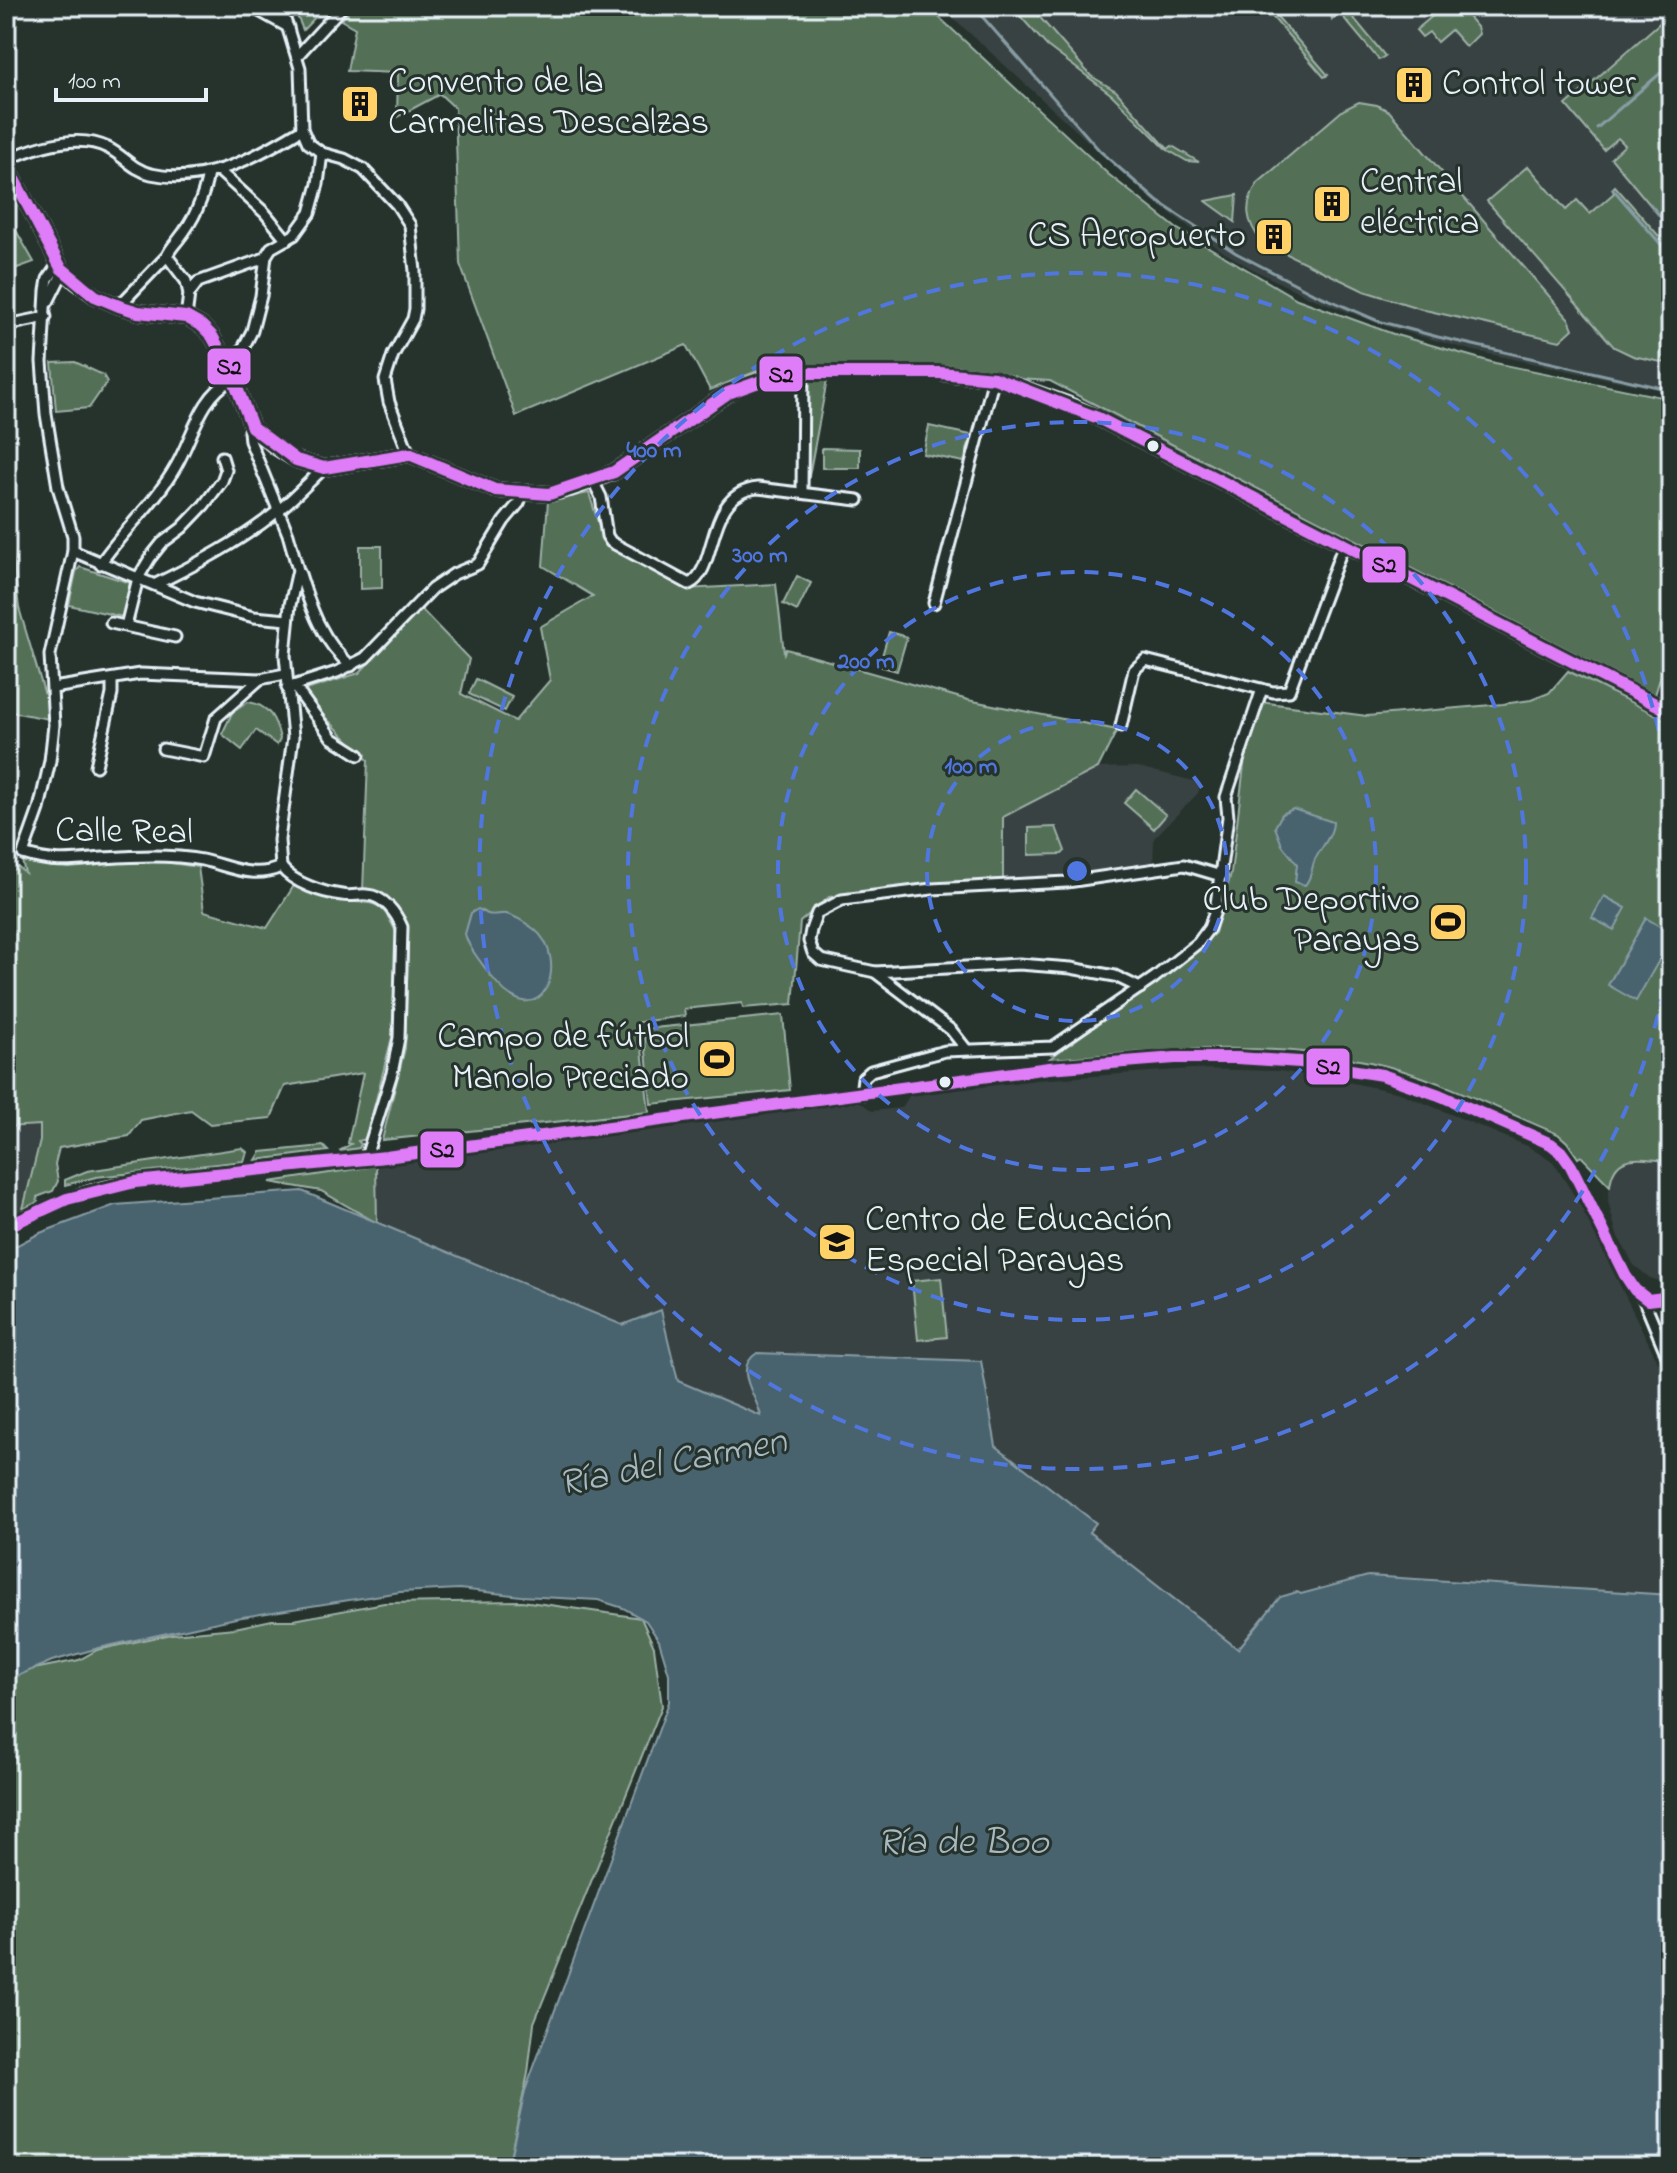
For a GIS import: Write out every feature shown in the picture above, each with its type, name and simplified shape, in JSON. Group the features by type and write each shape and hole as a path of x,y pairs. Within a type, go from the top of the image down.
{"street":[{"path":"6,16 12,6"},
{"path":"250,6 288,27"},
{"path":"281,6 297,56 302,83 302,129 308,143 322,153 344,159 363,169 397,205 410,225 415,309 385,380 389,402 409,454"},
{"path":"297,56 343,6"},
{"path":"302,129 246,159 213,172 187,176 153,174 130,165 106,147 79,142 33,149 6,162 60,266 95,296 138,312 186,317 202,326 212,336 231,373 252,427 296,460 324,468 409,454 495,490 549,494 593,481 628,463 728,393 766,378 803,372 940,373 994,378 1098,418 1671,712"},
{"path":"100,564 113,544 169,479 216,390 231,373 252,331 261,296 265,258 271,248 300,230 310,213 322,153"},
{"path":"213,172 259,207 287,240"},
{"path":"119,306 167,256 194,215 213,172"},
{"path":"167,256 186,281 189,294"},
{"path":"186,317 192,287 204,279 265,258"},
{"name":"Calle Real","path":"47,305 56,286 60,266"},
{"name":"Calle Real","path":"60,266 48,279 42,362 46,414 58,487 73,536 73,551 50,655 54,725 50,761 39,809 23,854 71,863 101,858 159,856 202,860 256,875 281,867"},
{"path":"56,286 79,284"},
{"path":"6,330 17,323 46,317"},
{"path":"802,492 803,372"},
{"path":"934,603 994,378"},
{"path":"252,427 249,431 250,441 279,511 308,599 328,644 351,666"},
{"path":"126,626 138,578 156,549 191,519 217,488 226,470 222,457"},
{"path":"156,584 242,537 279,511 324,468"},
{"path":"593,481 601,497 607,536 611,542 689,584 699,577 717,525 734,498 752,488 858,500"},
{"path":"290,687 351,666 365,658 432,589 454,574 478,564 523,493"},
{"path":"1121,726 1134,670 1145,660 1284,693 1292,685 1344,544"},
{"path":"73,551 195,602 231,612 288,620"},
{"path":"298,570 288,620 285,674 290,687 293,737 279,840 281,867 294,880 323,890 340,895 377,898 397,916 402,927 399,1038 392,1073 365,1160"},
{"path":"111,623 175,637"},
{"path":"53,688 140,674 260,679 285,674"},
{"path":"96,766 112,694 112,679"},
{"path":"163,749 204,757 216,718 260,679"},
{"path":"290,687 332,738 359,755"},
{"path":"861,1094 863,1078 871,1071 945,1051 1053,1047 1140,988 1204,936 1213,919 1221,876 1228,817 1226,797 1262,689"},
{"path":"1140,988 1097,972 1019,964 875,972 817,958 809,935 817,913 842,900 932,889 1067,882 1184,865 1221,876"},
{"path":"875,972 951,1030 966,1049"},
{"path":"6,1227 58,1202 124,1183 365,1160 981,1076 1163,1059 1264,1058 1320,1062 1376,1073 1444,1096 1539,1138 1559,1150 1589,1200 1621,1270 1635,1291 1652,1301 1671,1297"},
{"path":"1643,1298 1671,1365"}],"shaded area":[{"path":"940,6 1671,6 1671,392 1470,350 1388,327 1309,297 1256,271 1225,253 1152,200"},
{"path":"1138,767 1201,783 1198,793 1154,838 1153,865 1003,880 1003,817 1098,768"},
{"path":"1192,1069 1279,1071 1400,1093 1527,1146 1553,1162 1579,1203 1671,1388 1671,1595 1368,1576 1280,1597 1238,1650 1089,1532 1096,1523 996,1446 980,1361 762,1417 678,1381 622,1325 377,1223 376,1166 859,1101 872,1111 902,1108 909,1096 1037,1080"},
{"path":"40,1124 40,1141 18,1227 6,1233 6,1128"},
{"path":"1623,1159 1671,1161 1671,1284 1650,1278 1634,1265 1617,1235 1608,1201 1611,1173"}],"green space":[{"path":"293,6 326,6 303,30"},
{"path":"353,6 927,6 1108,174 1176,228 1297,299 1396,335 1495,363 1671,399 1671,642 1655,695 1050,381 777,363 710,390 686,345 516,416 460,264 455,108 440,94 397,117 398,73 347,71 355,28 341,20"},
{"path":"1011,6 1030,6 1091,76 1116,91 1168,149 1172,146 1199,162 1187,161 1166,149 1112,95 1047,46"},
{"path":"1263,6 1268,6 1328,75 1324,77"},
{"path":"1330,6 1344,6 1385,56 1379,60 1339,12 1332,20"},
{"path":"1432,6 1459,6 1477,27 1479,34 1466,47 1451,30 1437,42 1429,32 1422,37 1416,30 1436,13"},
{"path":"1671,13 1671,230 1611,158 1625,145 1618,138 1604,150 1566,105"},
{"path":"1359,102 1389,111 1569,319 1573,329 1560,341 1425,310 1364,291 1262,242 1248,213 1250,199 1258,183 1343,110"},
{"path":"1528,166 1566,210 1577,200 1590,214 1614,193 1612,189 1615,186 1671,250 1671,364 1633,356 1614,347 1487,201"},
{"path":"1237,195 1235,222 1206,201"},
{"path":"6,213 34,262 6,272"},
{"path":"75,362 103,375 107,382 89,408 56,411 52,363"},
{"path":"808,380 827,380 807,487"},
{"path":"929,426 971,435 964,462 923,454"},
{"path":"822,448 860,449 860,468 822,468"},
{"path":"589,493 604,541 685,589 776,584 784,653 786,649 968,700 1117,730 1098,768 1003,817 1003,880 829,897 800,922 793,1004 743,1008 742,1003 684,1009 685,1016 639,1022 649,1112 382,1140 405,1048 407,924 398,907 386,896 363,891 368,760 300,692 359,673 421,609 469,659 461,694 515,721 550,680 540,627 593,596 543,566 548,501"},
{"path":"6,534 11,541 19,608 47,702 49,719 6,711"},
{"path":"360,546 382,546 382,588 360,589"},
{"path":"80,567 130,583 123,617 69,605 76,572"},
{"path":"797,576 811,583 797,611 783,604"},
{"path":"889,632 907,637 897,671 879,666"},
{"name":"Club Deportivo Parayas","path":"1568,671 1671,722 1671,1161 1631,1159 1623,1162 1617,1166 1610,1186 1581,1156 1578,1158 1558,1134 1418,1076 1370,1062 1330,1055 1210,1049 1049,1059 1168,973 1215,933 1231,873 1245,757 1260,702 1367,716 1503,704 1531,700 1549,693"},
{"path":"476,679 512,697 505,711 469,694"},
{"path":"248,702 261,706 270,714 280,739 277,745 256,730 242,750 222,734 232,713"},
{"path":"1136,789 1166,815 1154,829 1124,803"},
{"path":"1056,827 1065,851 1062,854 1029,855 1029,828"},
{"path":"6,858 25,873 22,861 69,868 151,860 198,867 204,911 267,928 295,884 331,899 380,907 397,935 392,1037 366,1139 358,1141 361,1144 359,1148 339,1151 351,1144 348,1143 363,1073 285,1086 271,1118 210,1124 191,1110 141,1120 129,1136 59,1148 55,1164 58,1181 53,1191 37,1197 38,1202 23,1209 40,1141 40,1125 6,1127"},
{"name":"Campo de fútbol Manolo Preciado","path":"783,1015 790,1090 651,1104 644,1029"},
{"path":"323,1146 328,1151 256,1160 261,1152"},
{"path":"242,1148 247,1152 244,1161 96,1177 65,1185 65,1180 87,1171"},
{"path":"376,1166 377,1223 321,1191 270,1182"},
{"path":"941,1278 947,1337 918,1340 912,1281"},
{"path":"522,1601 641,1618 654,1647 662,1706 534,2023 528,2073 508,2167 6,2167 6,1681 29,1670 79,1660 97,1650 172,1634 235,1628 272,1620 294,1620 384,1603"}],"water":[{"path":"1293,809 1333,822 1305,885 1295,882 1297,864 1282,845 1275,827 1282,814"},
{"path":"1604,896 1626,908 1614,930 1592,918"},
{"path":"478,909 490,915 506,914 517,918 534,929 545,942 551,975 546,989 537,998 525,1001 509,994 491,976 473,950 465,934 471,913"},
{"path":"1646,918 1671,933 1671,939 1636,1001 1608,985"},
{"name":"Ría de Boo","path":"302,1191 622,1325 661,1310 678,1381 761,1416 746,1374 746,1366 757,1353 981,1361 996,1446 1096,1523 1089,1532 1238,1649 1280,1597 1368,1576 1671,1595 1671,2167 508,2167 525,2091 669,1702 669,1674 659,1641 646,1621 623,1608 598,1600 459,1589 400,1592 236,1618 99,1648 52,1661 6,1681 6,1251 40,1233 115,1205"}],"waterway":[{"path":"973,6 1100,151 1157,201 1236,253 1311,292 1378,321 1671,390"},
{"path":"1597,128 1671,64"},
{"path":"1613,189 1671,256"},
{"path":"1650,204 1671,229"}],"transit line":[{"name":"S2","path":"6,164 61,268 95,296 119,306 138,312 186,317 202,326 212,336 229,367 252,427 296,460 324,468 409,454 495,490 549,494 614,472 728,393 784,373 940,373 994,378 1098,418 1671,712"},
{"name":"S2","path":"6,1227 67,1199 135,1182 386,1157 1049,1068 1175,1058 1237,1058 1300,1062 1382,1075 1439,1095 1551,1144 1571,1166 1635,1290 1648,1300 1671,1297"}],"place":[{"name":"Control tower","path":"1414,85"},
{"name":"Convento de la Carmelitas Descalzas","path":"360,104"},
{"name":"Central eléctrica","path":"1332,204"},
{"name":"CS Aeropuerto","path":"1274,237"},
{"name":"Club Deportivo Parayas","path":"1448,922"},
{"name":"Campo de fútbol Manolo Preciado","path":"717,1059"},
{"name":"Centro de Educación Especial Parayas","path":"837,1242"}],"water label":[{"name":"Ría del Carmen","path":"673,1464"}]}
